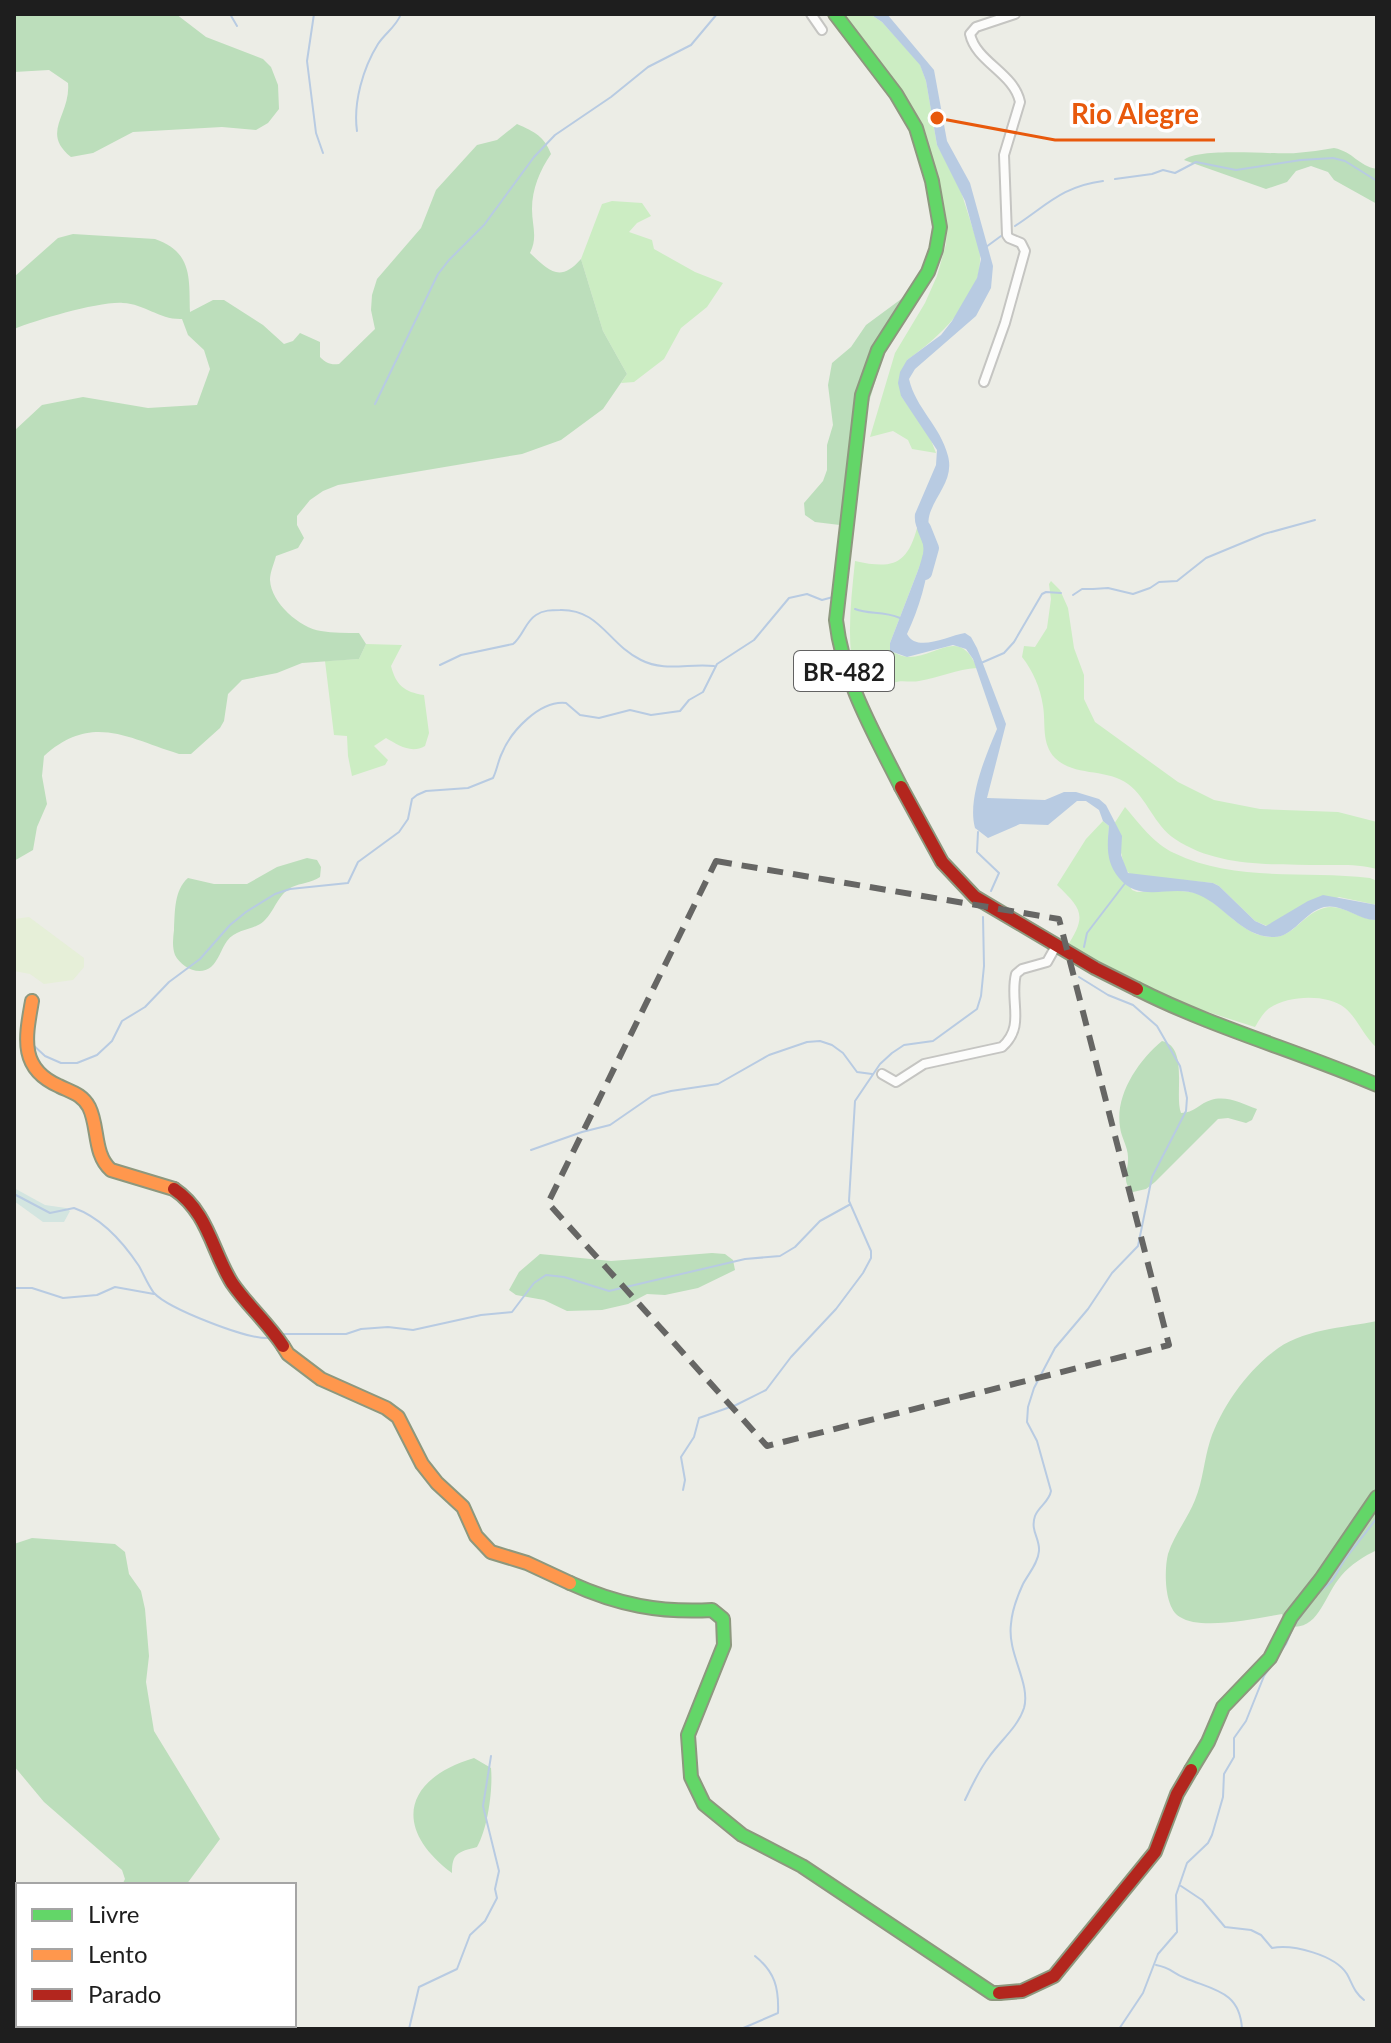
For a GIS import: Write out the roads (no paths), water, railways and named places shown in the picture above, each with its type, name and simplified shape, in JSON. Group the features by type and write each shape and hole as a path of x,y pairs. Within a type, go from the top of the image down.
{"main road":[{"name":"BR-482","path":"835,14 896,94 916,128 932,181 940,227 928,272 878,350 862,395 837,593 837,643 857,701 929,841 942,862 975,897 1142,993 1377,1085"},
{"path":"32,1001 25,1041 27,1052 50,1082 79,1095 87,1103 97,1125 99,1157 103,1164 111,1170 171,1187 187,1198 209,1230 229,1278 244,1299 268,1323 288,1354 321,1379 346,1393 386,1408 398,1417 422,1464 463,1507 476,1536 485,1546 497,1555 527,1563 614,1600 672,1612 707,1609 723,1619 726,1633 724,1645 688,1735 691,1777 704,1804 742,1835 802,1866 992,1993 1022,1991 1054,1976 1155,1852 1177,1794 1208,1742 1223,1707 1270,1658 1291,1617 1377,1497"}],"street":[{"path":"811,14 822,30"},
{"path":"984,382 1005,323 1025,251 1021,243 1007,235 1004,155 1020,102 1014,88 976,47 970,34 976,27 1015,14"},
{"path":"882,1074 896,1082 924,1064 1002,1047 1009,1041 1016,1025 1016,974 1022,969 1047,962 1056,946"}],"water":[{"path":"870,14 887,14 934,70 947,141 970,183 993,266 991,288 976,316 915,369 909,379 912,390 940,435 948,456 949,472 930,513 927,571 907,634 912,640 925,643 965,633 977,648 1006,724 987,798 1045,800 1064,792 1076,792 1099,799 1106,805 1122,836 1121,855 1128,873 1213,883 1255,921 1266,926 1323,895 1377,905 1377,920 1331,906 1310,914 1287,933 1262,936 1243,927 1199,895 1137,890 1128,886 1115,872 1108,854 1109,826 1103,821 1099,810 1086,801 1077,801 1048,825 1020,824 988,838 975,828 976,791 997,729 973,659 966,649 953,645 907,657 890,651 890,643 922,560 923,545 915,514 936,465 937,450 901,396 898,383 900,372 907,360 941,335 952,321 977,278 981,259 965,201 937,145 926,81 920,65 882,22"}],"waterway":[{"path":"230,14 237,26"},
{"path":"314,14 307,61 316,133 323,153"},
{"path":"357,131 356,109 368,64 378,44 401,14"},
{"path":"375,404 438,274 484,225 534,157 555,135 648,67 691,45 717,14"},
{"path":"1115,179 1163,170 1175,173 1196,162 1236,170 1333,158 1345,161 1377,181"},
{"path":"1015,226 1066,192 1103,181"},
{"path":"986,247 1001,236"},
{"path":"1073,595 1082,589 1108,588 1133,594 1159,582 1177,581 1206,558 1264,534 1315,520"},
{"path":"924,528 932,548 925,573"},
{"path":"981,663 1004,653 1014,642 1042,594 1061,593"},
{"path":"32,1044 45,1056 61,1063 77,1063 97,1055 112,1041 122,1021 145,1007 169,982 200,959 246,912 275,894 290,889 348,883 358,862 399,832 408,819 412,799 417,795 426,791 468,788 493,778 512,735 546,706 566,703 580,715 599,718 630,710 651,715 680,711 689,700 703,692 717,664 754,640 789,598 807,594 822,600 833,597"},
{"path":"855,609 900,618"},
{"path":"440,665 461,655 513,644 536,615 560,610 585,615 630,653 650,664 714,666"},
{"path":"978,832 977,852 999,873 991,891"},
{"path":"1084,947 1087,933 1126,882"},
{"path":"683,1490 685,1480 681,1457 694,1437 699,1418 766,1390 791,1357 836,1309 871,1258 871,1251 849,1201 855,1101 880,1064 892,1053 904,1045 933,1041 977,1009 984,966 983,917"},
{"path":"965,1800 982,1767 1013,1728 1024,1708 1024,1689 1012,1646 1012,1619 1023,1584 1038,1555 1035,1516 1051,1491 1037,1441 1027,1422 1034,1388 1055,1348 1088,1309 1112,1273 1138,1246 1152,1177 1186,1111 1187,1098 1180,1066 1157,1026 1133,1005 1108,995 1079,977"},
{"path":"531,1150 610,1125 652,1096 718,1084 769,1055 807,1042 820,1041 832,1045 843,1053 857,1072 872,1074"},
{"path":"14,1194 50,1213 74,1208 94,1218 126,1248 154,1293 162,1300 228,1329 270,1338"},
{"path":"282,1334 346,1334 361,1329 388,1327 413,1330 481,1315 512,1312 534,1283 546,1275 564,1277 609,1291 745,1259 780,1256 795,1247 820,1221 849,1205"},
{"path":"14,1288 32,1288 63,1298 97,1295 115,1287 154,1294"},
{"path":"1119,2029 1143,1993 1158,1954 1177,1932 1176,1895 1187,1863 1212,1835 1223,1797 1224,1774 1234,1757 1234,1738 1246,1721 1264,1676 1286,1644 1293,1627 1316,1595 1332,1581 1377,1518"},
{"path":"409,2029 419,1987 457,1969 470,1935 485,1921 497,1898 495,1889 499,1871 483,1806 491,1756"},
{"path":"1181,1886 1202,1900 1225,1927 1251,1930 1261,1935 1272,1948 1302,1949 1333,1961 1347,1974 1364,2000"},
{"path":"741,2029 778,2013 774,1981 755,1956"},
{"path":"1156,1965 1215,1989 1230,1999 1240,2016 1242,2029"}],"place":[{"name":"Rio Alegre","path":"937,118"}]}
